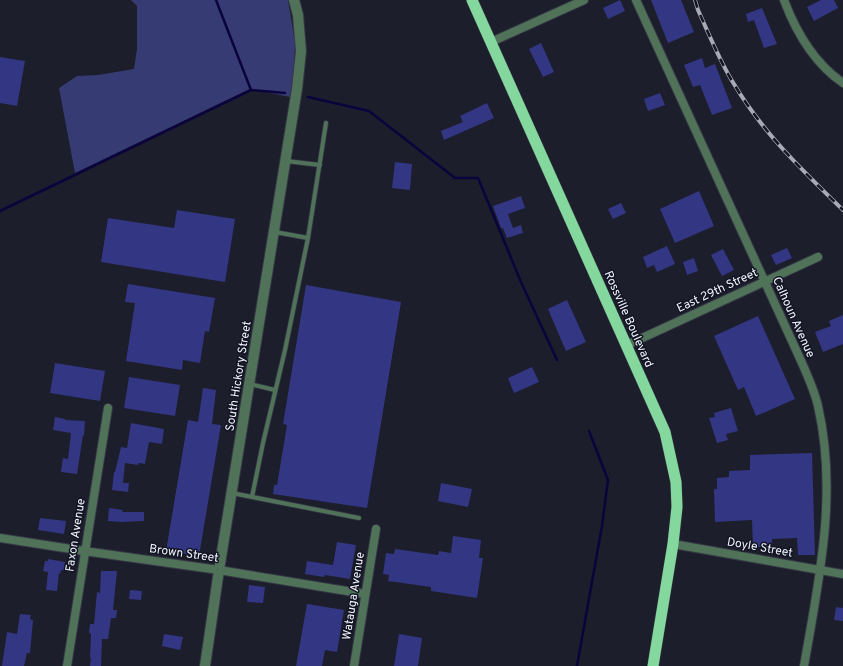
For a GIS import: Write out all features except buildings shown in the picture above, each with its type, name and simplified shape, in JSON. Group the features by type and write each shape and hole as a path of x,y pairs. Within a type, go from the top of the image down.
{"highway":[{"name":"Rossville Boulevard","path":"472,0 665,432 676,482 677,507 673,544 653,666"}],"street":[{"name":"South Hickory Street","path":"205,666 219,570 297,90 301,51 298,15 294,0"},
{"path":"491,42 584,0"},
{"name":"Calhoun Avenue","path":"636,0 802,363 819,412 825,445 827,486 825,523 820,571 804,666"},
{"path":"784,0 792,22 808,48 834,76 843,82"},
{"name":"East 29th Street","path":"627,345 818,257"},
{"name":"Faxon Avenue","path":"67,666 84,551 108,408"},
{"name":"Watauga Avenue","path":"354,666 376,529"},
{"name":"Brown Street","path":"0,538 219,570 365,594"},
{"name":"Doyle Street","path":"673,544 843,574"}],"lane":[{"path":"252,497 308,238 326,123"},
{"path":"286,161 320,165"},
{"path":"274,232 308,238"},
{"path":"249,384 274,390"},
{"path":"232,493 359,518"}],"shaded area":[{"path":"131,0 288,0 295,42 294,79 290,97 250,89 75,173 59,88 77,76 98,75 134,69 137,49 137,6"}],"waterway":[{"path":"216,0 251,90"},
{"path":"0,211 251,90 285,93"},
{"path":"308,97 369,111 455,178 478,178 521,282 557,360"},
{"path":"577,666 602,526 608,480 589,431"}],"railway":[{"path":"695,0 719,57 745,102 784,151 843,210"}]}
